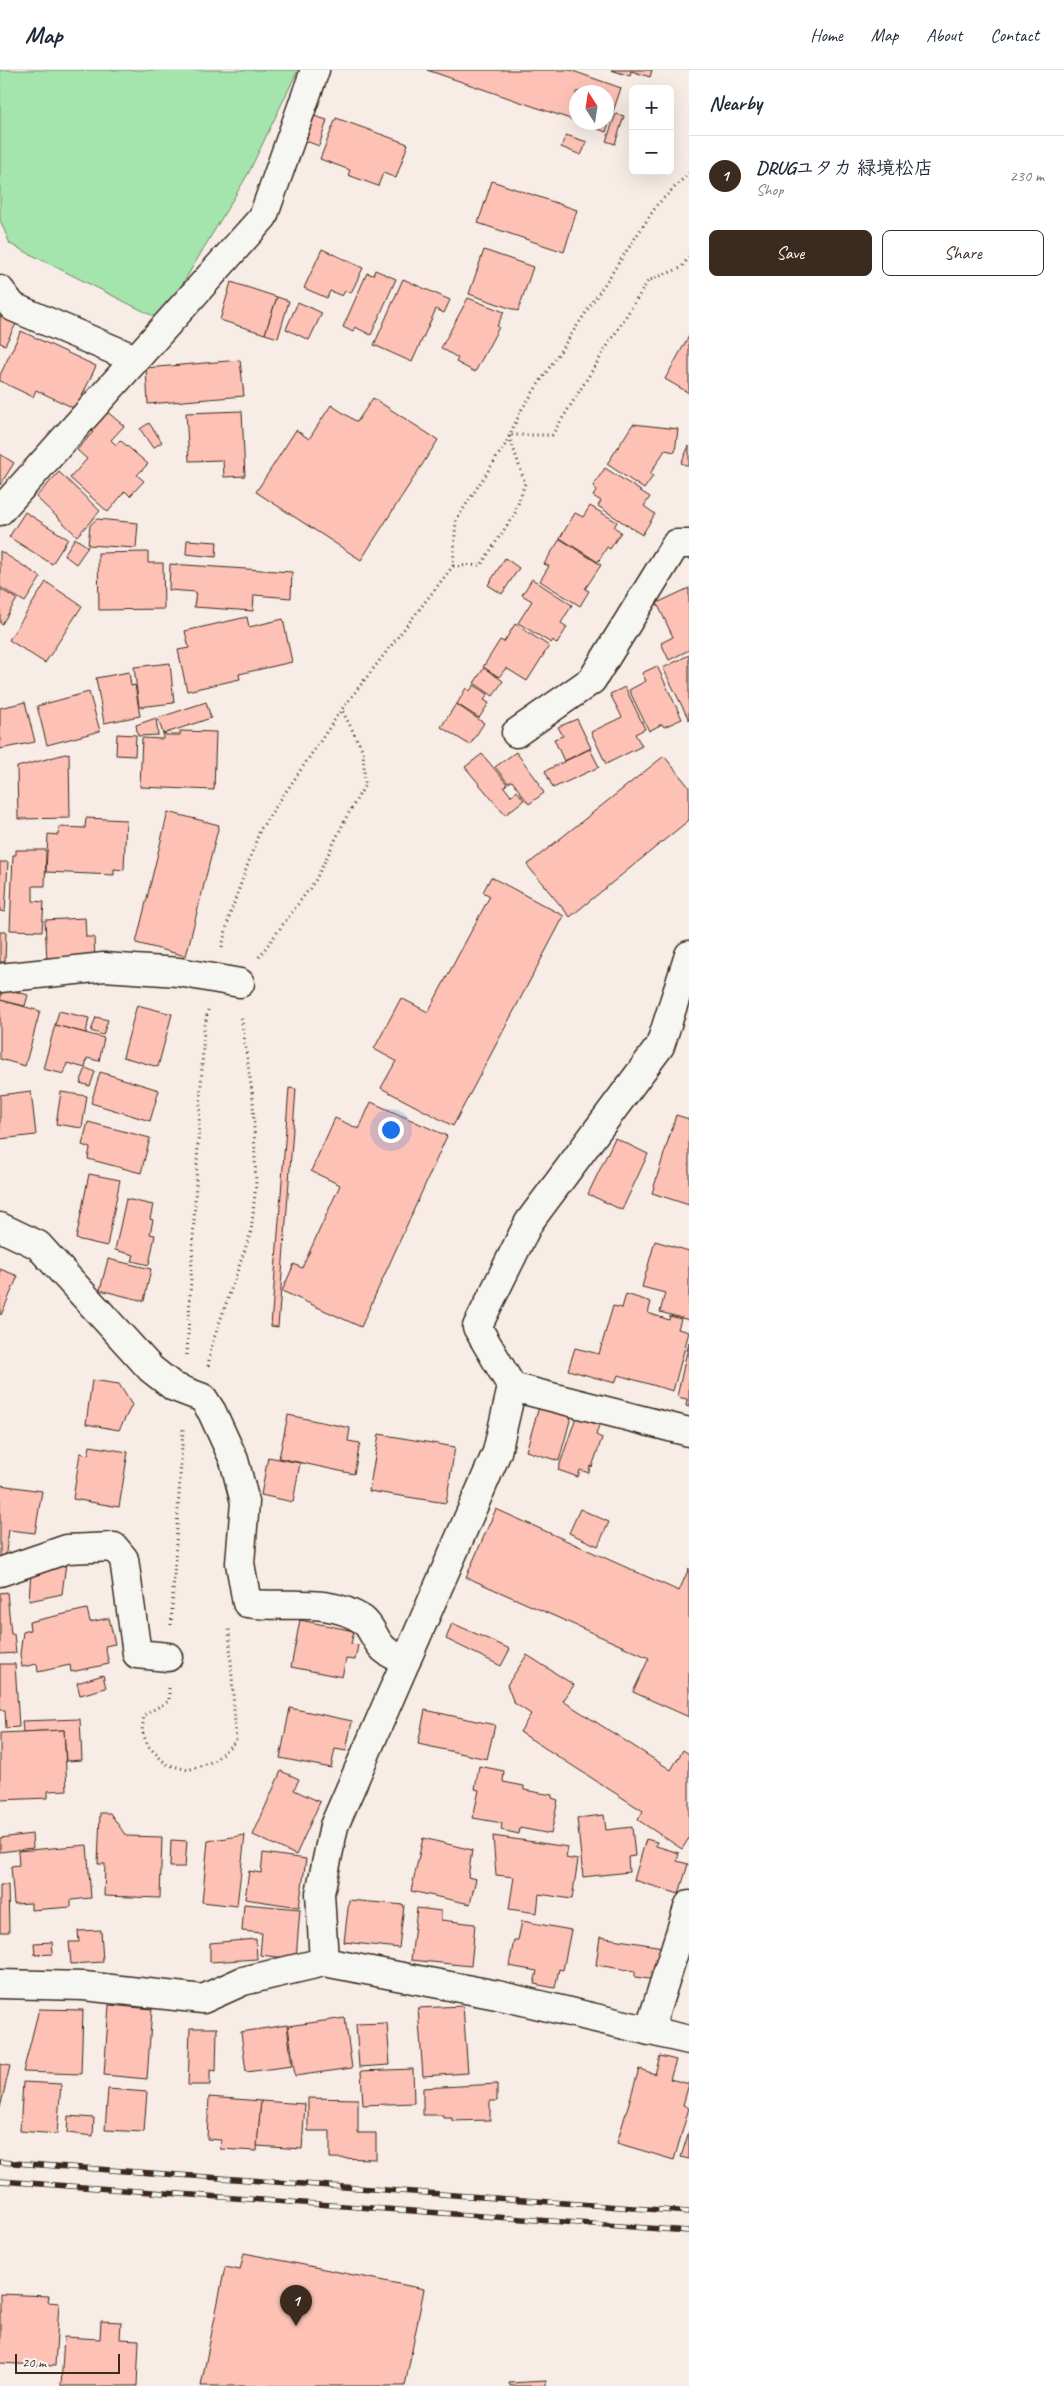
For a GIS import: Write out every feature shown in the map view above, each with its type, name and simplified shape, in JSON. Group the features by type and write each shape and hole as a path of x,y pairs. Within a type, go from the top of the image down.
{"street":[{"path":"0,511 263,217 316,70"},
{"path":"0,290 14,306 135,359"},
{"path":"516,733 592,680 676,544 689,544"},
{"path":"324,1962 320,1893 334,1826 497,1452 512,1387 476,1327 530,1222 660,1046 689,955"},
{"path":"0,978 104,967 179,972 228,980"},
{"path":"0,1227 38,1245 151,1369 174,1387 194,1395 212,1412 234,1460 245,1502 240,1562 247,1603 269,1606 295,1603 333,1607 364,1620 383,1649 406,1661"},
{"path":"512,1387 689,1432"},
{"path":"0,1572 67,1549 114,1547 124,1560 137,1654 168,1657"},
{"path":"649,2031 689,1904"},
{"path":"0,1984 84,1986 203,1999 243,1981 324,1962 497,1995 689,2040"}],"path":[{"path":"194,1395 251,1232 256,1184 253,1099 240,1008 228,980 229,917 260,830 342,709 453,566 456,520 509,435 522,409 658,205 689,173"},
{"path":"509,435 552,434 648,281 681,268 689,257"},
{"path":"453,566 482,565 515,512 525,483 509,435"},
{"path":"247,1603 229,1625 236,1741 214,1761 188,1770 166,1764 148,1746 142,1731 144,1715 169,1701 168,1657 194,1395 204,1029 228,980 315,881 347,816 365,785 364,751 342,709"}],"green space":[{"path":"0,70 298,70 248,174 161,320 10,244 0,220"}],"building":[{"path":"427,70 570,70 612,85 569,85 569,119"},
{"path":"611,70 652,70 650,77 631,71 630,76"},
{"path":"614,86 621,88 614,109"},
{"path":"616,114 624,116 615,144 606,141 610,130 614,130"},
{"path":"314,116 327,120 319,146 306,141"},
{"path":"336,118 408,144 396,178 383,173 378,186 348,175 350,170 320,159"},
{"path":"566,135 587,142 581,155 561,147"},
{"path":"492,181 577,210 564,252 478,223"},
{"path":"322,249 363,268 351,293 345,291 342,296 330,291 327,298 304,288"},
{"path":"484,250 533,267 518,311 469,294"},
{"path":"375,270 396,279 371,335 355,327 353,332 343,327 367,273 373,275"},
{"path":"403,279 450,300 444,313 436,309 412,362 374,345"},
{"path":"231,282 277,297 265,334 220,320"},
{"path":"277,297 289,301 278,338 265,334"},
{"path":"468,298 504,312 497,326 499,327 475,372 456,362 458,358 441,348"},
{"path":"298,302 322,313 309,340 286,329"},
{"path":"0,316 16,324 5,345 0,343"},
{"path":"21,331 96,366 76,409 36,390 33,397 0,381 0,375"},
{"path":"689,336 689,393 665,379"},
{"path":"240,360 244,396 148,404 146,368"},
{"path":"373,398 438,440 361,560 256,492 296,430 309,439 331,405 357,422"},
{"path":"105,410 124,426 111,440 116,445 120,440 148,464 137,475 144,481 130,496 125,491 108,512 70,478 87,459 77,450 93,432 89,429"},
{"path":"242,411 245,476 224,477 223,460 189,461 186,413"},
{"path":"149,423 162,442 153,448 140,429"},
{"path":"633,424 678,429 675,452 665,450 650,474 653,476 644,489 607,464"},
{"path":"689,446 689,466 681,463"},
{"path":"0,454 14,463 0,485"},
{"path":"605,468 650,497 644,506 655,514 642,535 598,506 601,501 593,496 597,490 593,486"},
{"path":"59,472 100,511 77,536 36,497"},
{"path":"590,506 617,522 614,527 621,532 610,549 607,547 598,562 560,538 575,513 583,517"},
{"path":"25,512 68,539 52,564 9,537"},
{"path":"97,519 138,523 136,548 88,545 90,525"},
{"path":"75,538 88,547 76,564 64,555"},
{"path":"560,539 601,565 585,589 589,591 580,606 540,581 549,566 544,564"},
{"path":"187,540 217,542 216,557 186,554"},
{"path":"0,551 41,577 25,602 0,587"},
{"path":"148,552 148,563 163,563 164,609 99,610 98,553"},
{"path":"505,558 519,568 502,594 488,585"},
{"path":"170,564 292,572 291,598 254,595 253,611 194,607 196,592 169,590"},
{"path":"532,579 572,605 561,623 567,627 557,644 553,640 551,643 518,623 532,601 522,595"},
{"path":"46,582 82,606 45,663 9,640"},
{"path":"689,588 689,650 669,660 661,643 673,637 657,603"},
{"path":"0,589 17,599 2,624 0,623"},
{"path":"247,617 249,627 283,619 292,662 239,674 240,679 187,691 178,650 189,648 185,631"},
{"path":"515,624 549,646 527,681 506,668 499,677 483,667 500,640 504,642"},
{"path":"689,655 689,720 663,668"},
{"path":"170,663 174,703 139,707 134,667"},
{"path":"657,666 682,719 664,727 662,724 649,731 629,690 646,681 642,673"},
{"path":"484,668 503,681 493,696 474,683"},
{"path":"129,672 131,686 135,685 140,716 104,723 96,678"},
{"path":"474,685 488,694 484,700 489,703 479,718 457,704 466,688 470,691"},
{"path":"625,687 645,729 635,734 642,746 606,764 591,732 622,717 610,694"},
{"path":"89,692 100,731 47,745 37,706"},
{"path":"25,702 35,742 0,749 0,708"},
{"path":"206,702 211,718 163,734 158,718"},
{"path":"456,704 484,723 470,745 441,727"},
{"path":"156,718 158,735 138,736 136,725"},
{"path":"577,719 591,748 564,761 554,739 563,736 558,727"},
{"path":"180,731 216,732 214,790 140,787 142,738 163,739 163,735 180,735"},
{"path":"117,734 136,735 135,756 116,755"},
{"path":"590,749 599,767 553,788 545,771"},
{"path":"516,752 540,784 544,793 529,804 512,781 508,783 495,767"},
{"path":"69,753 70,818 18,819 17,767"},
{"path":"482,754 507,784 504,787 511,796 517,791 524,800 505,815 465,767"},
{"path":"664,756 689,787 689,820 570,917 527,865"},
{"path":"168,812 219,825 186,956 136,943"},
{"path":"86,818 126,820 124,870 114,869 114,875 46,872 48,834 58,835 59,827 85,828"},
{"path":"16,850 46,850 45,886 33,886 33,901 44,902 42,931 10,930 13,855 16,855"},
{"path":"0,862 8,862 5,912 0,911"},
{"path":"491,877 564,916 453,1126 381,1088 396,1061 374,1049 401,998 428,1012 490,896 483,892"},
{"path":"85,918 86,937 94,937 95,960 47,962 45,920"},
{"path":"0,932 6,932 5,962 0,962"},
{"path":"3,988 28,995 25,1006 0,1000"},
{"path":"0,1000 40,1011 25,1066 0,1059"},
{"path":"137,1005 172,1014 158,1067 123,1057"},
{"path":"59,1011 89,1018 86,1033 55,1025"},
{"path":"96,1017 108,1020 103,1035 91,1031"},
{"path":"55,1025 104,1038 99,1061 87,1058 85,1068 67,1063 64,1074 43,1069"},
{"path":"86,1068 95,1072 90,1086 80,1083"},
{"path":"100,1072 159,1090 150,1121 91,1103"},
{"path":"289,1088 296,1089 278,1327 271,1326"},
{"path":"31,1091 36,1135 0,1139 0,1095"},
{"path":"61,1092 87,1096 82,1128 56,1124"},
{"path":"371,1102 447,1136 361,1327 282,1291 294,1264 302,1268 340,1185 311,1171 335,1118 359,1129"},
{"path":"676,1115 689,1119 689,1205 652,1193"},
{"path":"88,1122 150,1138 141,1173 88,1159 90,1148 82,1145"},
{"path":"615,1138 648,1154 622,1210 588,1194"},
{"path":"89,1174 120,1180 107,1246 76,1239"},
{"path":"126,1199 153,1205 150,1219 153,1220 150,1234 155,1235 149,1265 132,1261 134,1255 115,1250"},
{"path":"655,1241 689,1251 689,1320 660,1312 665,1293 642,1287"},
{"path":"108,1259 151,1269 144,1301 100,1290"},
{"path":"0,1269 18,1276 1,1315 0,1314"},
{"path":"626,1294 651,1302 648,1313 669,1320 670,1316 681,1319 678,1329 689,1332 673,1391 618,1375 615,1383 568,1370 575,1348 599,1354 613,1306 622,1308"},
{"path":"689,1342 689,1407 686,1406 687,1399 677,1397"},
{"path":"92,1380 119,1384 132,1405 119,1430 86,1424"},
{"path":"539,1407 571,1417 559,1461 526,1451"},
{"path":"288,1415 350,1428 348,1441 360,1443 354,1474 279,1458"},
{"path":"576,1417 599,1425 596,1435 602,1438 589,1473 580,1470 578,1477 558,1470"},
{"path":"379,1434 455,1447 446,1503 369,1491"},
{"path":"90,1446 128,1452 119,1507 73,1499 80,1453 88,1455"},
{"path":"268,1457 300,1463 293,1502 261,1495"},
{"path":"0,1485 42,1491 35,1533 9,1530 5,1559 0,1558"},
{"path":"496,1509 679,1591 689,1568 689,1717 633,1692 649,1658 466,1577"},
{"path":"580,1509 609,1522 598,1546 569,1533"},
{"path":"66,1563 62,1594 29,1601 31,1570"},
{"path":"7,1592 11,1634 14,1634 16,1653 0,1654 0,1593"},
{"path":"87,1609 90,1622 109,1618 115,1644 105,1646 109,1664 71,1672 70,1665 38,1672 37,1664 22,1667 20,1654 23,1632 30,1630 29,1622"},
{"path":"300,1620 354,1631 351,1644 358,1645 355,1660 346,1659 342,1677 291,1667"},
{"path":"452,1623 510,1649 501,1666 446,1639"},
{"path":"527,1655 574,1685 563,1701 671,1770 683,1750 689,1754 689,1838 682,1849 638,1820 643,1811 520,1732 531,1714 514,1703 507,1685"},
{"path":"0,1664 15,1664 19,1727 6,1728 5,1710 0,1710"},
{"path":"103,1675 106,1688 80,1695 77,1683"},
{"path":"290,1708 352,1721 346,1751 335,1749 331,1768 280,1758"},
{"path":"425,1710 495,1725 487,1759 418,1744"},
{"path":"80,1719 82,1760 66,1761 64,1730 23,1732 22,1721"},
{"path":"64,1730 67,1790 48,1791 48,1798 0,1800 0,1733"},
{"path":"479,1766 504,1771 503,1782 524,1786 524,1790 552,1795 552,1798 558,1800 551,1834 520,1828 519,1834 501,1830 502,1823 473,1818 479,1790 475,1789"},
{"path":"281,1771 299,1779 294,1790 320,1802 296,1855 253,1835"},
{"path":"100,1813 110,1813 126,1836 162,1837 160,1898 104,1896 105,1864 98,1864"},
{"path":"604,1815 606,1830 632,1827 635,1856 628,1857 629,1872 583,1877 577,1818"},
{"path":"32,1834 33,1848 0,1852 0,1838"},
{"path":"245,1835 237,1906 202,1902 208,1841"},
{"path":"493,1836 568,1847 566,1858 578,1860 572,1899 539,1894 537,1913 509,1909 514,1877 496,1875"},
{"path":"423,1838 472,1850 468,1877 476,1879 470,1904 411,1891"},
{"path":"646,1839 657,1842 656,1846 679,1853 677,1861 688,1864 679,1894 634,1880"},
{"path":"171,1840 187,1841 185,1867 170,1867"},
{"path":"87,1845 91,1898 71,1900 71,1907 31,1910 31,1903 14,1904 11,1866 19,1865 18,1851"},
{"path":"263,1853 306,1859 299,1907 245,1899 249,1871 261,1873"},
{"path":"0,1885 8,1885 9,1932 0,1932"},
{"path":"349,1900 404,1905 399,1948 344,1942"},
{"path":"244,1904 300,1909 296,1959 260,1955 262,1933 242,1931"},
{"path":"417,1908 441,1911 441,1920 475,1924 471,1966 411,1960"},
{"path":"522,1921 571,1930 563,1970 559,1969 555,1988 534,1984 537,1971 509,1966 514,1940 518,1940"},
{"path":"101,1930 103,1962 71,1964 69,1942 79,1942 78,1931"},
{"path":"600,1937 669,1948 656,1980 635,1977 635,1971 596,1965"},
{"path":"256,1939 257,1959 210,1962 210,1943"},
{"path":"52,1942 53,1954 35,1955 34,1943"},
{"path":"109,2005 152,2009 147,2079 104,2075"},
{"path":"463,2006 468,2073 423,2076 418,2008"},
{"path":"39,2009 83,2010 81,2074 23,2072"},
{"path":"345,2018 352,2068 295,2076 288,2026"},
{"path":"387,2023 390,2065 359,2067 356,2024"},
{"path":"287,2025 292,2066 246,2072 241,2032"},
{"path":"190,2028 217,2028 216,2071 210,2070 210,2085 188,2085"},
{"path":"660,2056 676,2060 670,2079 689,2084 683,2105 689,2108 674,2160 617,2143 639,2069 655,2074"},
{"path":"0,2064 10,2066 0,2108"},
{"path":"413,2069 414,2103 363,2105 361,2071"},
{"path":"23,2082 61,2084 57,2134 20,2131"},
{"path":"497,2084 497,2101 490,2101 490,2120 452,2121 452,2118 443,2118 443,2115 423,2115 423,2088"},
{"path":"108,2089 147,2092 144,2132 105,2130"},
{"path":"209,2097 261,2101 257,2151 220,2149 221,2140 207,2139"},
{"path":"308,2098 358,2099 358,2133 376,2133 376,2159 330,2158 330,2131 308,2131"},
{"path":"261,2101 305,2104 302,2149 257,2146"},
{"path":"68,2116 94,2118 93,2136 67,2133"},
{"path":"689,2131 689,2159 681,2157"},
{"path":"244,2253 424,2289 405,2386 201,2386 225,2267 240,2270"},
{"path":"0,2294 49,2296 48,2302 59,2303 55,2366 0,2363"},
{"path":"101,2321 121,2322 120,2339 139,2340 137,2386 61,2386 64,2337 100,2339"},
{"path":"546,2381 546,2386 510,2386 509,2383"}],"railway":[{"path":"0,2162 689,2212"},
{"path":"0,2181 689,2231"}],"place":[{"name":"DRUGユタカ 緑境松店","path":"296,2326"}]}
